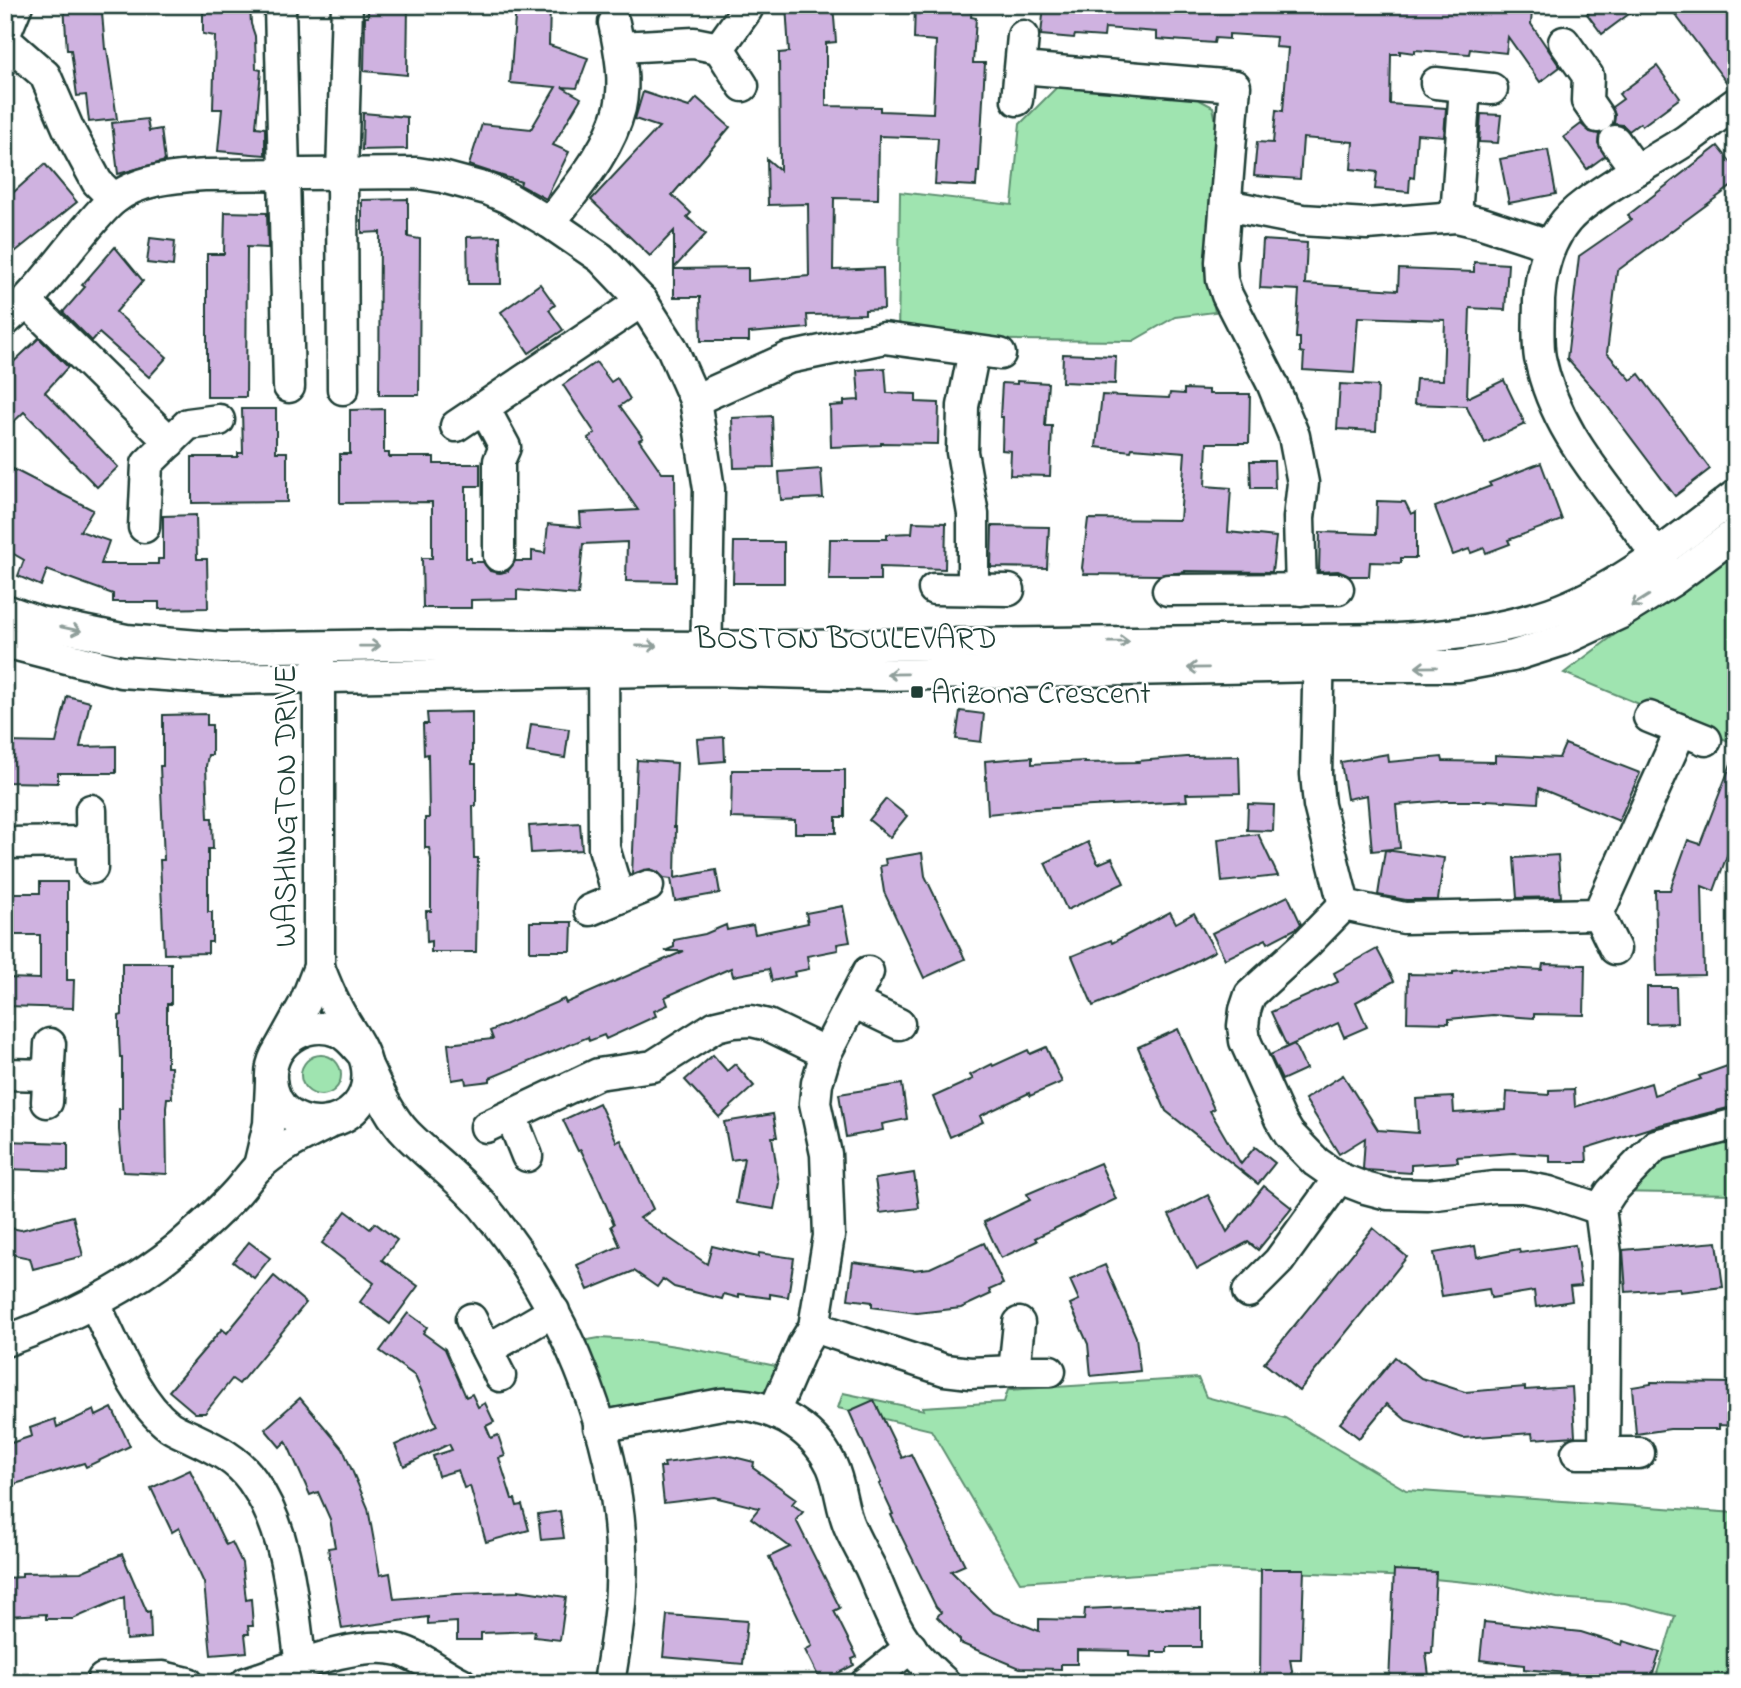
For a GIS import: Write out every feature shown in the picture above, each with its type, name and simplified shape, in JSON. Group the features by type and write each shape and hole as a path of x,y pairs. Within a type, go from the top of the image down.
{"street":[{"path":"5,34 17,5"},
{"path":"280,5 289,387"},
{"path":"343,389 342,175 347,5"},
{"path":"719,48 747,9"},
{"path":"550,223 593,165 620,108 622,75 617,35 719,48 743,86"},
{"path":"1017,100 1023,36"},
{"path":"5,40 45,75 68,128 97,182 114,199"},
{"path":"1564,42 1588,76 1587,101 1636,170"},
{"path":"1021,68 1235,86 1220,262 1222,280 1272,383 1294,436 1303,483 1300,518 1301,590"},
{"path":"1436,83 1479,88 1456,217"},
{"path":"1672,581 1657,556 1573,441 1548,390 1540,356 1540,284 1549,245 1575,212 1618,181 1686,140 1736,103"},
{"path":"5,321 27,302 114,199 150,182 177,177 417,173 487,189 508,198 601,258 642,302 672,348 695,400 709,489 706,659"},
{"path":"1226,205 1302,220 1367,225 1456,217 1549,245"},
{"path":"27,302 179,433"},
{"path":"456,426 642,302"},
{"path":"695,400 788,358 884,338 987,353 963,406 962,452 973,514 973,590"},
{"path":"484,408 505,447 499,461 499,556"},
{"path":"144,527 147,464 179,433 219,420"},
{"name":"BOSTON BOULEVARD","path":"1319,653 1398,639 1444,636 1506,626 1553,612 1609,586 1657,556 1736,495"},
{"name":"BOSTON BOULEVARD","path":"5,610 40,622 126,640 223,648 319,646 603,659 706,659 883,675 1076,657 1319,653 1458,666 1513,656 1563,640 1619,614 1672,581 1736,533"},
{"path":"934,589 1009,590"},
{"path":"1168,590 1338,589"},
{"name":"BOSTON BOULEVARD","path":"5,642 121,672 223,679 318,677 603,659"},
{"name":"WASHINGTON DRIVE","path":"280,1048 305,1003 319,967 319,646"},
{"path":"1319,653 1316,774 1319,806 1345,905"},
{"path":"603,659 604,848 619,898"},
{"path":"1598,914 1693,735 1649,717"},
{"path":"5,844 92,855 91,810"},
{"path":"590,910 648,886"},
{"path":"1345,905 1404,918 1598,914"},
{"path":"1345,905 1250,995 1243,1026 1251,1057 1284,1126 1316,1162 1339,1178 1365,1188 1409,1196 1494,1187 1523,1187 1549,1192 1600,1209"},
{"path":"1598,914 1615,949"},
{"name":"WASHINGTON DRIVE","path":"319,967 335,1005 384,1101 406,1133 482,1205 517,1249 554,1311 583,1375 600,1427 612,1481 619,1532 621,1587 610,1683"},
{"path":"774,1412 803,1345 814,1327 829,1236 825,1154 816,1103 817,1083 826,1053 868,972"},
{"path":"853,1002 899,1024"},
{"path":"527,1156 498,1121 598,1074 653,1066 716,1026 751,1021 768,1025 826,1053"},
{"path":"5,1341 46,1327 94,1303 178,1248 218,1212 259,1166 292,1142 354,1109 363,1096 367,1082 364,1059 351,1040 338,1032 322,1028 306,1029 291,1037 280,1048 273,1063 269,1124 259,1166"},
{"path":"5,1074 48,1088 50,1044"},
{"path":"271,1079 275,1095 284,1109 297,1119 311,1124 334,1121"},
{"name":"WASHINGTON DRIVE","path":"334,1121 373,1124 406,1133"},
{"path":"1639,1453 1590,1453 1606,1254 1600,1209 1611,1192 1656,1146 1736,1124"},
{"path":"1248,1292 1279,1261 1339,1178"},
{"path":"94,1303 143,1399 156,1415 171,1427 220,1450 237,1462 266,1503 285,1551 301,1665"},
{"path":"471,1319 493,1363 554,1311"},
{"path":"1014,1371 1019,1323"},
{"path":"814,1327 945,1370 970,1373 1050,1371"},
{"path":"600,1427 722,1404 757,1405 774,1412 807,1433 820,1446 832,1466 848,1525 897,1628 928,1668 945,1683"},
{"path":"246,1683 337,1654 383,1647 414,1656 461,1683"},
{"path":"866,1683 911,1647"},
{"path":"103,1672 163,1677 188,1683"}],"green space":[{"path":"1059,85 1192,96 1213,107 1219,137 1208,275 1215,312 1175,317 1133,341 898,339 900,192 1012,205 1020,124"},
{"path":"1736,543 1736,744 1564,673"},
{"path":"321,1055 335,1061 341,1075 335,1089 321,1095 307,1089 301,1075 307,1061"},
{"path":"1736,1123 1736,1194 1611,1192 1651,1144"},
{"path":"599,1338 673,1346 795,1370 774,1412 599,1427 570,1343"},
{"path":"1198,1378 1206,1397 1285,1418 1406,1490 1736,1513 1736,1683 1654,1683 1675,1616 1625,1603 1557,1598 1507,1586 1413,1577 1213,1569 1020,1582 931,1430 838,1408 843,1393 924,1410 923,1407 1004,1402 1008,1390"}],"building":[{"path":"64,5 93,5 94,13 102,13 117,119 89,122 86,95 77,96 71,50 67,50"},
{"path":"203,5 250,5 256,69 261,70 256,127 265,128 265,155 218,151 222,109 213,109 215,36 203,34"},
{"path":"368,5 408,5 407,75 364,71 365,17 368,17"},
{"path":"516,5 550,5 549,45 588,58 577,88 562,87 581,98 553,145 569,152 546,199 520,185 521,182 469,165 482,124 531,129 556,87 510,83"},
{"path":"786,5 833,5 836,42 826,43 826,106 880,107 880,111 933,113 936,41 914,39 915,5 972,5 971,17 976,18 973,63 985,63 976,186 935,184 938,138 879,136 878,199 834,198 833,270 883,268 884,309 865,310 865,314 807,315 808,328 749,333 749,341 701,341 700,297 674,297 674,269 748,268 748,281 809,276 808,204 768,205 767,159 780,170 779,53 789,52"},
{"path":"1044,5 1485,5 1532,10 1531,24 1560,67 1540,82 1508,37 1506,53 1470,49 1469,54 1415,50 1415,53 1400,51 1400,54 1391,54 1390,104 1446,108 1444,136 1417,134 1414,178 1410,177 1409,192 1375,189 1377,172 1351,169 1353,142 1303,138 1300,179 1254,176 1257,142 1273,143 1276,110 1283,111 1288,48 1275,47 1276,37 1229,34 1229,39 1215,38 1214,43 1157,39 1157,32 1105,28 1104,37 1041,35"},
{"path":"1599,5 1641,5 1602,34 1587,14"},
{"path":"1668,5 1721,5 1736,25 1736,86 1730,87"},
{"path":"1657,66 1680,98 1642,126 1640,123 1629,131 1623,125 1614,124 1612,107 1623,99 1619,94"},
{"path":"643,92 689,107 697,98 730,127 672,195 691,213 687,217 706,234 674,268 674,231 650,256 591,200 659,127 635,119"},
{"path":"363,113 407,117 407,149 362,150"},
{"path":"1481,114 1501,115 1498,143 1479,142"},
{"path":"147,119 149,131 161,129 165,161 118,174 112,123"},
{"path":"1581,124 1590,132 1599,134 1598,143 1605,156 1587,169 1564,137"},
{"path":"1718,146 1736,169 1736,183 1617,271 1607,353 1631,380 1639,374 1710,469 1675,496 1598,394 1567,359 1579,256 1631,220 1628,215"},
{"path":"1548,150 1556,194 1509,203 1500,159"},
{"path":"45,164 77,202 5,260 5,200"},
{"path":"408,199 408,237 420,239 419,395 379,395 380,232 362,233 362,200"},
{"path":"225,212 267,213 268,248 247,247 246,397 207,397 207,254 224,254"},
{"path":"500,236 501,284 468,284 467,237"},
{"path":"150,238 175,241 173,266 147,263"},
{"path":"1263,240 1307,243 1305,284 1398,290 1399,269 1474,272 1474,262 1508,264 1505,310 1470,308 1467,398 1504,380 1525,424 1485,443 1466,406 1414,404 1416,379 1443,380 1445,320 1358,317 1354,373 1303,370 1304,353 1300,352 1300,338 1296,338 1299,290 1260,288"},
{"path":"115,247 143,281 116,312 167,357 149,377 99,333 92,341 63,312"},
{"path":"540,284 555,305 549,310 563,330 529,353 501,312"},
{"path":"39,338 68,367 45,392 118,467 97,487 24,412 5,430 5,370"},
{"path":"1063,354 1116,356 1115,384 1062,382"},
{"path":"596,362 611,382 617,378 630,399 620,406 643,438 639,440 662,473 675,473 676,582 626,581 627,542 583,544 578,595 517,590 517,599 471,600 471,608 423,608 422,558 432,558 432,502 340,503 340,454 350,454 350,410 384,409 384,453 389,453 389,457 434,457 434,464 480,464 480,486 466,486 466,558 471,558 471,562 483,562 490,571 500,573 508,571 515,561 532,561 532,551 545,553 548,524 581,527 580,513 638,510 588,438 595,433 563,385"},
{"path":"885,368 887,393 916,394 916,402 939,403 938,444 881,443 831,447 830,406 859,400 857,370"},
{"path":"1017,381 1048,383 1045,426 1052,426 1050,476 1010,475 1011,451 1002,450 1002,383 1017,384"},
{"path":"1340,384 1378,386 1376,431 1337,429"},
{"path":"1184,389 1209,390 1209,394 1250,394 1249,443 1207,443 1205,486 1231,488 1228,532 1276,537 1272,572 1084,574 1082,568 1088,519 1180,520 1185,452 1096,447 1102,395 1169,398 1170,393 1184,394"},
{"path":"242,409 276,409 276,452 287,452 287,502 192,503 192,457 238,457 238,453 243,453"},
{"path":"772,416 774,467 734,468 732,418"},
{"path":"1250,461 1274,461 1275,488 1251,488"},
{"path":"1541,463 1562,520 1508,540 1510,544 1486,553 1484,548 1471,553 1469,549 1453,555 1435,507"},
{"path":"5,465 93,510 80,531 109,541 101,564 158,564 158,559 163,559 163,516 196,515 197,559 207,559 208,608 159,609 159,602 113,602 113,594 47,570 41,586 18,576 24,560 5,549"},
{"path":"821,469 823,498 781,500 779,472"},
{"path":"1377,501 1405,502 1411,514 1416,512 1416,558 1401,558 1401,563 1370,562 1369,576 1349,576 1338,571 1319,572 1320,532 1376,534"},
{"path":"913,522 946,523 945,569 880,567 880,580 829,580 830,539 887,539 887,534 912,533"},
{"path":"992,526 1049,527 1047,568 991,567"},
{"path":"734,542 784,542 784,583 733,583"},
{"path":"67,696 90,702 80,747 116,746 116,773 58,773 58,783 5,782 5,742 56,743"},
{"path":"960,711 984,714 981,742 956,739"},
{"path":"472,712 472,764 476,764 476,806 473,806 474,858 478,858 476,952 431,952 431,941 427,942 426,911 431,911 431,859 429,848 425,848 425,818 429,818 428,754 424,755 423,724 428,724 427,713"},
{"path":"207,714 207,725 212,725 212,755 208,755 206,766 208,818 212,818 213,849 208,849 208,912 212,912 212,942 208,942 208,953 164,954 160,860 164,860 160,766 163,766 163,715"},
{"path":"531,724 569,729 565,758 527,752"},
{"path":"724,737 725,761 699,763 697,739"},
{"path":"1565,744 1640,773 1619,821 1539,788 1538,803 1487,800 1396,805 1400,848 1372,851 1367,795 1347,799 1341,762 1388,754 1389,762 1442,757 1443,761 1495,762 1495,755 1559,758"},
{"path":"1239,756 1240,793 1186,794 1187,801 988,814 985,761 1032,757 1032,764 1138,762"},
{"path":"1734,756 1736,853 1729,850 1714,891 1702,886 1704,975 1657,976 1655,890 1670,890 1688,840 1700,844"},
{"path":"637,760 677,763 675,878 716,870 720,893 675,901 671,879 664,878 650,869 632,874"},
{"path":"732,770 845,770 845,817 836,817 836,833 795,833 795,820 731,818"},
{"path":"886,799 907,816 890,837 869,820"},
{"path":"1248,804 1274,805 1273,831 1247,830"},
{"path":"580,823 582,850 531,853 529,826"},
{"path":"1258,834 1278,876 1222,882 1218,839"},
{"path":"1088,842 1098,864 1112,858 1124,883 1067,910 1045,863"},
{"path":"1385,850 1444,858 1438,900 1406,900 1378,895"},
{"path":"922,853 925,876 965,959 924,978 884,892 880,866 886,865 885,859"},
{"path":"1558,855 1561,897 1517,898 1514,858"},
{"path":"40,882 67,882 67,980 74,980 73,1008 6,1006 7,978 40,979 40,935 5,935 5,893 40,893"},
{"path":"1288,896 1301,924 1297,928 1268,943 1266,939 1225,959 1212,933"},
{"path":"843,906 850,942 837,944 838,950 807,956 809,969 794,972 795,976 772,981 769,969 733,976 731,968 665,997 668,1005 654,1011 656,1016 606,1039 604,1035 589,1041 588,1037 490,1078 490,1081 466,1084 465,1078 452,1080 448,1044 493,1039 490,1031 564,999 566,1003 684,951 665,951 674,947 674,940 705,934 726,925 727,930 753,925 755,934 808,923 806,913"},
{"path":"1170,912 1176,923 1194,913 1215,951 1183,968 1093,1006 1072,956 1111,940 1112,943"},
{"path":"530,922 572,922 571,951 530,951"},
{"path":"1377,949 1394,981 1356,1002 1367,1027 1344,1037 1338,1023 1287,1047 1271,1012 1338,982 1334,973"},
{"path":"122,963 171,963 171,1004 167,1004 167,1067 171,1067 172,1098 167,1098 166,1108 167,1174 123,1172 119,1130 119,1109 122,1109 119,1016 122,1015"},
{"path":"1543,964 1585,965 1584,1015 1534,1014 1534,1018 1493,1015 1449,1019 1449,1023 1407,1022 1408,974 1453,975 1453,972 1506,968 1542,970"},
{"path":"1647,987 1676,987 1677,1023 1647,1024"},
{"path":"1178,1029 1214,1109 1210,1111 1241,1164 1255,1147 1275,1163 1258,1184 1166,1111 1138,1047"},
{"path":"1294,1044 1306,1069 1282,1080 1270,1055"},
{"path":"1046,1047 1062,1082 1030,1096 1029,1093 980,1116 983,1122 950,1137 933,1097 973,1079 970,1075 992,1064 993,1066 1028,1050 1030,1054"},
{"path":"713,1055 727,1071 735,1064 754,1086 719,1117 685,1080"},
{"path":"1736,1063 1736,1106 1660,1125 1586,1148 1587,1162 1550,1162 1550,1155 1513,1153 1457,1157 1458,1162 1411,1165 1411,1173 1366,1170 1363,1169 1365,1138 1339,1154 1305,1099 1343,1075 1378,1130 1418,1133 1416,1099 1453,1097 1454,1113 1506,1110 1507,1092 1549,1095 1549,1090 1574,1089 1575,1107 1651,1083 1654,1095 1701,1079 1699,1076"},
{"path":"902,1084 907,1119 882,1124 883,1130 846,1137 839,1094"},
{"path":"599,1103 617,1142 621,1140 653,1209 640,1218 707,1264 712,1246 758,1257 759,1253 794,1258 788,1297 739,1294 739,1298 724,1294 722,1299 674,1287 663,1279 657,1287 634,1271 588,1290 577,1265 620,1246 600,1191 563,1120"},
{"path":"773,1114 777,1137 772,1137 779,1183 774,1209 736,1203 744,1158 731,1160 724,1122"},
{"path":"5,1141 68,1143 68,1171 5,1169"},
{"path":"1100,1163 1116,1199 1035,1238 1037,1241 1001,1258 984,1222 1030,1200 1027,1194"},
{"path":"914,1173 919,1208 880,1213 875,1179"},
{"path":"1264,1186 1292,1208 1258,1250 1248,1242 1197,1269 1169,1215 1208,1195 1227,1232"},
{"path":"346,1211 370,1229 375,1223 397,1240 382,1260 418,1286 390,1324 360,1302 374,1283 322,1243"},
{"path":"73,1216 83,1256 33,1269 30,1258 5,1253 5,1227 21,1230"},
{"path":"1373,1228 1407,1257 1299,1391 1264,1363"},
{"path":"249,1242 270,1258 254,1278 233,1262"},
{"path":"1717,1242 1723,1287 1680,1292 1679,1288 1626,1292 1623,1250"},
{"path":"984,1243 1003,1284 989,1290 991,1294 961,1308 917,1313 872,1307 872,1302 848,1299 853,1262 913,1270 930,1268"},
{"path":"1575,1245 1581,1286 1570,1287 1572,1301 1536,1307 1534,1291 1491,1298 1489,1289 1442,1296 1434,1253 1475,1246 1477,1257 1519,1249 1520,1253"},
{"path":"1105,1265 1136,1337 1140,1371 1091,1376 1088,1344 1070,1304 1079,1300 1070,1280"},
{"path":"274,1276 306,1303 239,1384 232,1379 205,1413 195,1413 169,1391 222,1329 227,1333"},
{"path":"408,1313 427,1327 423,1333 445,1349 466,1397 472,1394 478,1407 485,1403 494,1422 486,1426 491,1438 498,1435 505,1456 499,1458 512,1499 515,1499 517,1506 522,1505 529,1530 486,1542 470,1486 464,1488 458,1470 438,1476 433,1456 452,1450 449,1444 404,1466 395,1445 437,1426 415,1376 380,1351"},
{"path":"1395,1357 1421,1378 1465,1392 1525,1387 1525,1390 1572,1387 1575,1436 1533,1439 1532,1433 1463,1438 1406,1420 1387,1404 1359,1438 1340,1423"},
{"path":"1651,1382 1736,1383 1736,1426 1719,1425 1719,1429 1670,1429 1636,1434 1632,1387"},
{"path":"300,1398 343,1449 368,1508 380,1575 390,1573 394,1599 518,1590 566,1597 560,1640 534,1637 535,1631 481,1633 481,1640 457,1640 457,1622 428,1624 428,1617 342,1629 328,1548 335,1547 330,1519 318,1492 310,1495 286,1441 280,1447 265,1429"},
{"path":"874,1400 902,1458 911,1454 965,1565 951,1571 992,1612 1039,1631 1039,1619 1084,1620 1085,1609 1201,1609 1201,1647 1167,1647 1167,1652 1152,1652 1152,1657 1129,1656 1129,1651 1077,1650 1077,1664 1061,1664 1061,1669 1020,1668 960,1643 937,1617 941,1612 936,1607 891,1515 893,1514 879,1484 881,1483 849,1411"},
{"path":"112,1408 130,1446 86,1467 84,1463 15,1484 5,1445 32,1436 30,1428 55,1419 57,1427 94,1410 96,1416"},
{"path":"726,1455 754,1462 753,1468 796,1499 792,1504 803,1512 796,1520 840,1608 834,1611 857,1657 852,1659 854,1665 821,1682 805,1650 812,1646 769,1557 790,1547 751,1518 759,1508 714,1497 664,1503 660,1467 665,1467 664,1463"},
{"path":"190,1470 226,1545 232,1542 242,1563 246,1600 251,1599 253,1626 248,1626 249,1634 245,1634 247,1652 211,1655 204,1583 179,1528 172,1532 151,1488"},
{"path":"560,1511 564,1538 541,1540 538,1514"},
{"path":"122,1554 147,1612 150,1611 151,1638 126,1640 124,1597 73,1619 46,1619 46,1614 5,1616 5,1578 22,1577 22,1573 81,1572"},
{"path":"1261,1569 1304,1569 1301,1659 1290,1659 1294,1683 1260,1683"},
{"path":"1394,1570 1436,1572 1432,1653 1426,1653 1430,1683 1389,1683"},
{"path":"667,1615 747,1621 743,1664 663,1657"},
{"path":"1484,1622 1581,1632 1622,1645 1623,1641 1660,1652 1650,1683 1597,1683 1566,1673 1524,1669 1524,1665 1480,1660"}],"place":[{"name":"Arizona Crescent","path":"917,692"}]}
